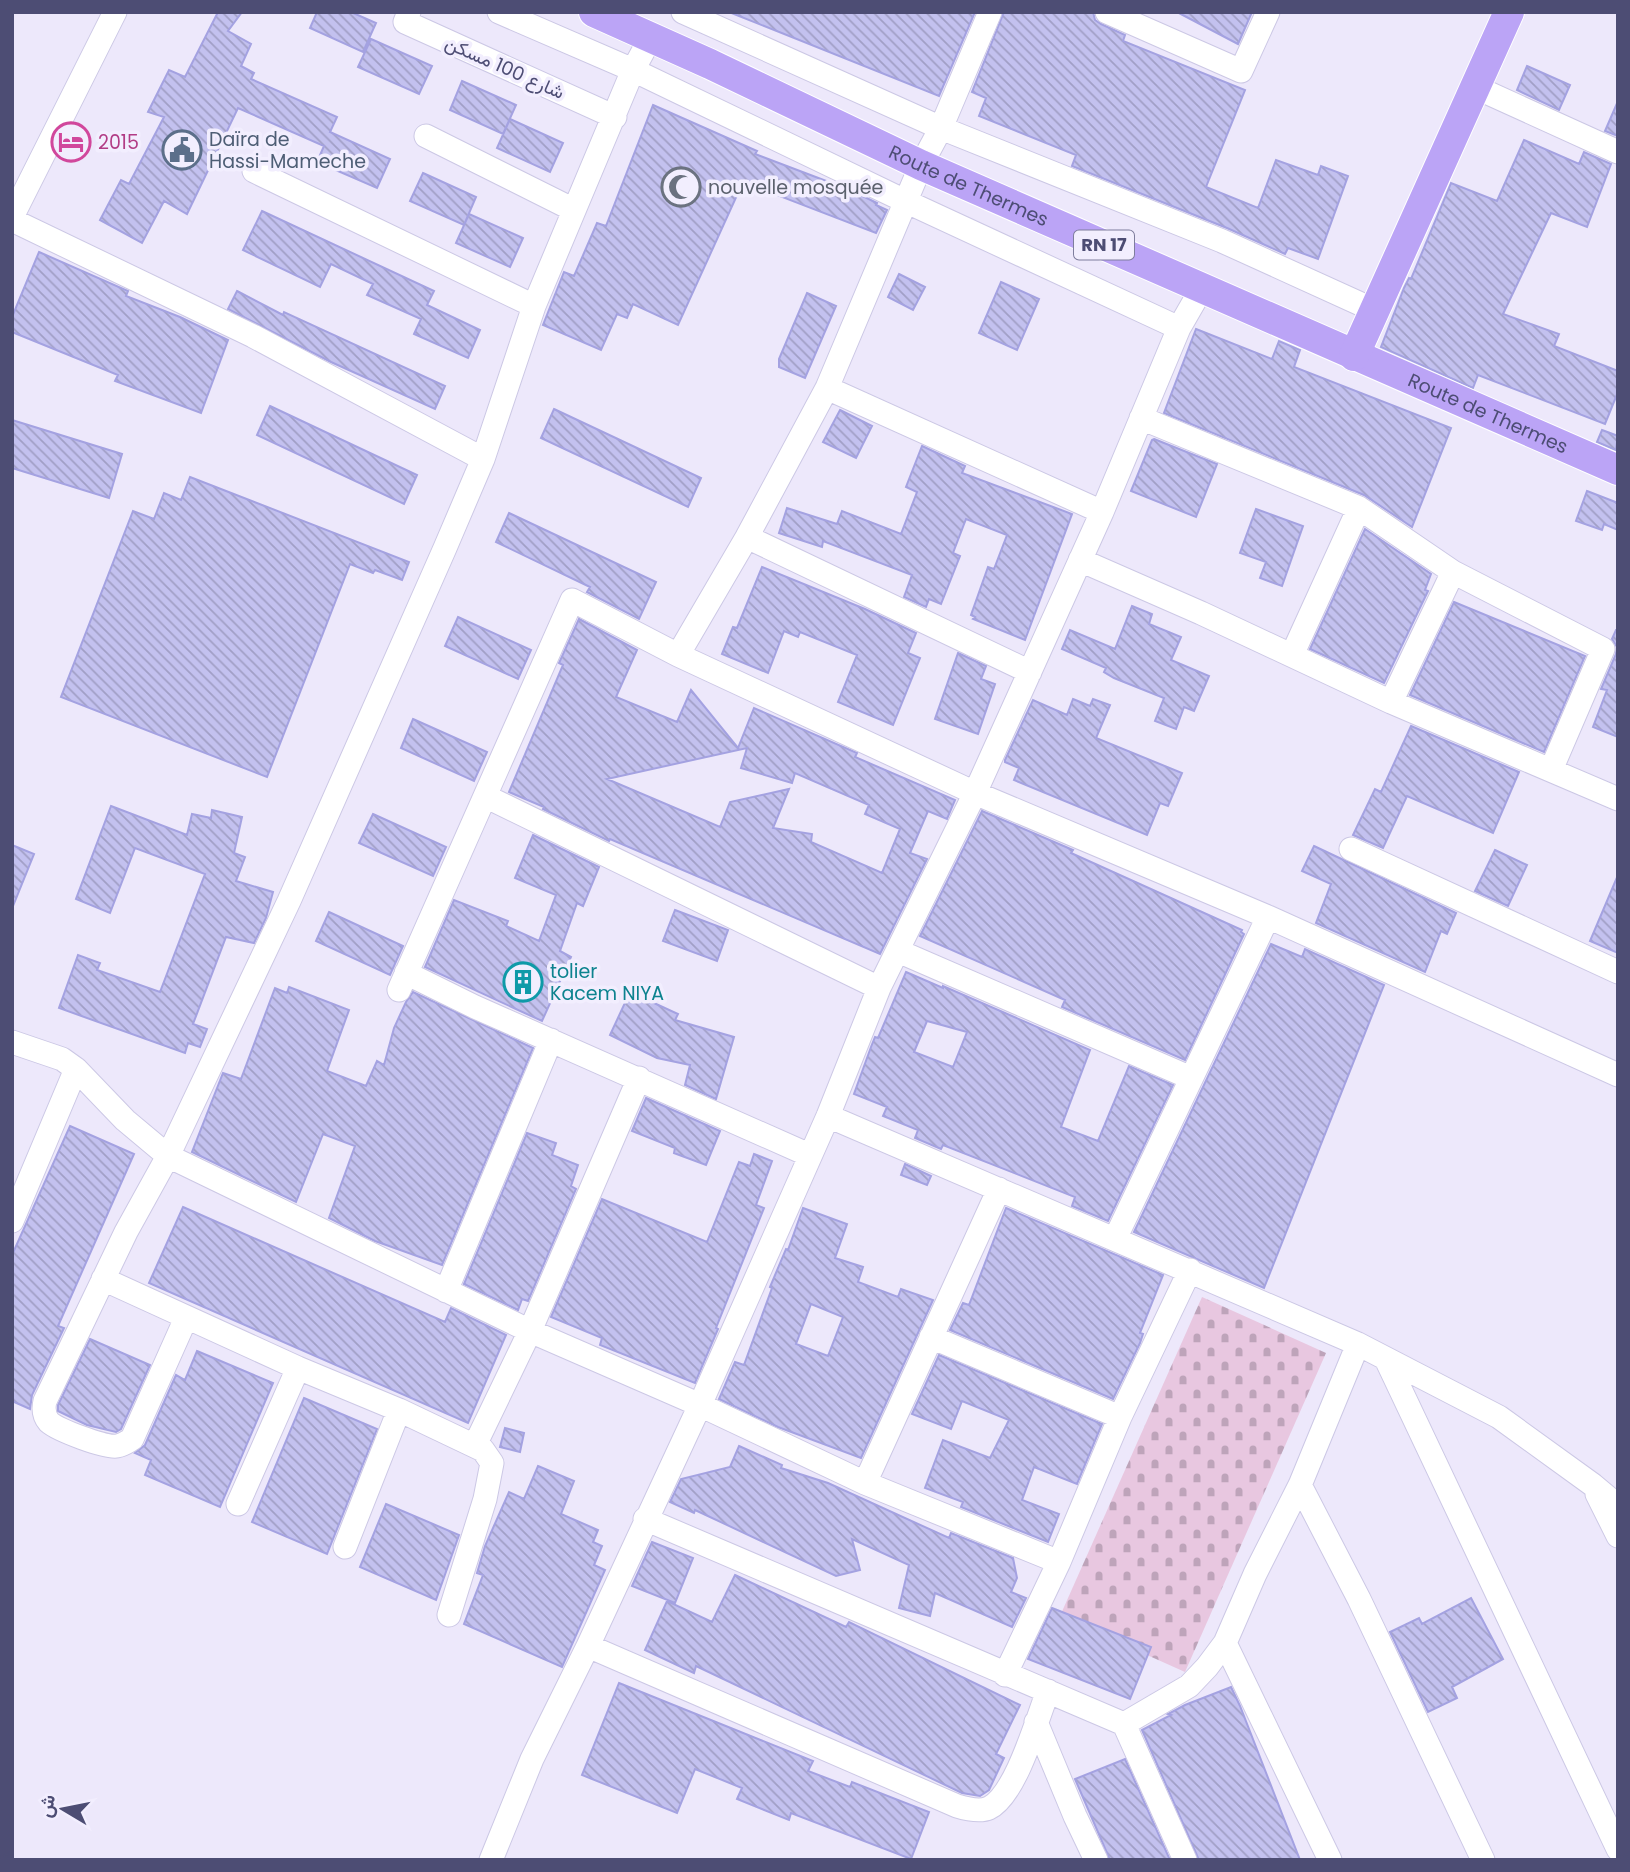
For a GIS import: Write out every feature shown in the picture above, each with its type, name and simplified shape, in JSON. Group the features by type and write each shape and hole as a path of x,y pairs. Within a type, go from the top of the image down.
{"main road":[{"name":"Route de Thermes","path":"594,12 921,165 1618,470"},
{"path":"1354,356 1509,12"}],"street":[{"path":"115,12 12,219 253,336 483,460"},
{"name":"شارع 100 مسكن","path":"409,12 405,22 615,117"},
{"path":"499,12 633,70 905,201 1179,328"},
{"path":"683,12 941,128 1222,241 1376,312"},
{"path":"678,655 747,537 827,388 905,201 941,128 990,12"},
{"path":"1107,12 1241,71 1268,12"},
{"path":"186,1318 132,1439 117,1446 106,1446 47,1420 43,1409 45,1401 126,1232 168,1156 289,901 483,460 534,306 633,70 651,37"},
{"path":"1475,87 1618,152"},
{"path":"426,135 574,209"},
{"path":"254,171 534,306"},
{"path":"491,1860 532,1759 588,1646 700,1405 828,1116 879,988 975,793 1102,512 1179,328 1202,288"},
{"path":"827,388 1102,512"},
{"path":"1141,418 1359,508 1454,572 1603,649 1551,769"},
{"path":"1292,655 1359,508"},
{"path":"747,537 1030,672"},
{"path":"1080,560 1391,702 1618,799"},
{"path":"1391,702 1454,572"},
{"path":"809,1156 475,1007 402,982 572,600 678,655 975,793 1268,917 1618,1075"},
{"path":"485,796 879,988"},
{"path":"1351,849 1618,972"},
{"path":"1115,1239 1268,917"},
{"path":"898,951 1191,1078"},
{"path":"446,1291 551,1040"},
{"path":"12,1042 62,1059 76,1069 125,1120 168,1156 530,1331 700,1405 865,1483 1059,1562"},
{"path":"12,1221 76,1069"},
{"path":"475,1445 530,1331 639,1079"},
{"path":"828,1116 1190,1270 1358,1345 1499,1417 1618,1506"},
{"path":"865,1483 999,1189"},
{"path":"1005,1675 1059,1562 1120,1417 1190,1270"},
{"path":"103,1279 475,1445 491,1460 491,1474 485,1499 449,1615"},
{"path":"931,1336 1120,1417"},
{"path":"1124,1724 1189,1686 1225,1643 1255,1574 1300,1485 1358,1345"},
{"path":"1386,1360 1618,1849"},
{"path":"239,1504 298,1368"},
{"path":"345,1547 398,1410"},
{"path":"1300,1485 1359,1599 1483,1860"},
{"path":"1593,1485 1618,1536"},
{"path":"645,1519 1124,1724 1185,1860"},
{"path":"1225,1643 1330,1860"},
{"path":"588,1646 957,1806 973,1810 988,1809 1003,1798 1015,1778 1048,1691"},
{"path":"1036,1721 1096,1860"}],"green space":[{"path":"1202,1297 1326,1353 1185,1672 1060,1616"}],"building":[{"name":"Daïra de Hassi-Mameche","path":"218,12 242,12 228,31 251,44 241,66 254,73 251,79 337,117 330,132 390,159 377,188 317,162 324,146 238,108 187,214 164,201 142,243 100,220 121,180 129,184 164,117 148,112 169,70 185,77"},
{"path":"317,12 351,12 376,23 363,52 310,28"},
{"path":"729,12 975,12 939,96"},
{"path":"1004,12 1093,12 1095,20 1125,35 1123,41 1245,90 1206,187 1258,208 1276,160 1318,175 1321,166 1348,176 1318,259 1288,248 1285,254 1072,166 1076,155 979,116 986,98 972,92"},
{"path":"1177,12 1252,12 1238,44"},
{"path":"371,39 432,66 419,94 358,67"},
{"path":"1527,66 1570,85 1559,110 1517,90"},
{"path":"462,81 516,105 503,134 450,110"},
{"path":"1618,101 1618,136 1605,131"},
{"name":"nouvelle mosquée","path":"653,105 757,151 755,154 877,203 876,205 887,210 876,233 743,182 678,325 633,304 627,318 617,314 601,350 543,325 564,272 574,276 597,223 606,226"},
{"path":"510,119 563,143 550,172 497,148"},
{"path":"1524,140 1579,164 1584,152 1611,164 1587,227 1551,213 1503,314 1559,334 1554,346 1618,371 1618,392 1605,424 1478,375 1473,388 1381,347 1451,183 1497,201"},
{"path":"423,173 476,197 464,225 410,201"},
{"path":"262,211 434,291 427,305 480,330 468,358 414,334 421,319 367,295 373,284 331,264 320,287 243,250"},
{"path":"469,214 523,238 510,267 456,243"},
{"path":"39,252 128,291 126,296 180,317 228,340 201,413 115,381 118,375 12,332 12,317"},
{"path":"899,274 925,287 913,310 888,297"},
{"path":"1001,282 1039,299 1017,350 979,333"},
{"path":"237,291 283,315 284,312 445,386 435,409 331,362 228,309"},
{"path":"807,293 836,306 805,378 779,367 779,359"},
{"path":"1196,329 1272,359 1279,341 1300,350 1294,367 1451,428 1412,527 1364,495 1164,413"},
{"path":"270,406 417,475 404,504 257,435"},
{"path":"554,409 701,478 688,507 541,438"},
{"path":"840,410 872,426 856,458 823,442"},
{"path":"12,420 122,454 109,498 12,468"},
{"path":"1602,430 1618,436 1616,450 1597,442"},
{"path":"1154,439 1217,464 1196,517 1131,491"},
{"path":"922,446 965,466 962,473 1072,514 1025,640 973,619 975,617 971,615 988,567 994,569 1007,535 966,519 953,553 960,556 941,604 929,599 926,607 904,597 912,575 823,541 822,547 779,533 787,508 837,524 842,511 901,534 917,492 906,487"},
{"path":"190,477 409,562 402,580 350,564 267,777 61,697 133,511 154,519 164,493 181,500"},
{"path":"1587,491 1618,503 1618,530 1604,524 1602,530 1576,521"},
{"path":"1256,509 1303,526 1282,586 1260,578 1266,562 1240,553"},
{"path":"509,513 656,582 639,619 587,592 590,587 496,542"},
{"path":"1365,529 1431,574 1425,590 1428,591 1384,683 1310,649"},
{"path":"762,567 916,633 908,653 920,658 893,725 838,702 857,655 800,632 798,637 784,631 768,673 722,654 733,627 737,628"},
{"path":"1454,602 1585,656 1544,752 1410,695"},
{"path":"1132,606 1152,614 1149,624 1181,637 1171,660 1209,676 1194,711 1184,707 1176,729 1155,721 1164,698 1114,678 1104,672 1106,668 1062,649 1070,630 1115,649"},
{"path":"458,617 531,650 518,679 445,646"},
{"path":"579,619 637,650 616,697 677,722 691,690 738,748 754,708 857,753 855,757 955,800 947,819 928,811 910,853 927,859 880,954 610,839 609,841 509,792 563,665 559,663","holes":["747,748 741,768 792,783 795,773 869,805 865,814 900,829 882,873 811,842 812,834 773,828 789,789 730,802 720,827 607,779"]},
{"path":"1618,630 1618,737 1593,727 1607,690 1601,689 1616,654 1617,647 1612,639"},
{"path":"958,653 986,666 981,679 995,684 978,734 935,719"},
{"path":"1073,699 1090,706 1093,699 1110,705 1096,738 1182,773 1168,806 1160,803 1147,835 1014,780 1019,768 1005,760 1033,700 1067,715"},
{"path":"413,719 487,752 474,781 401,748"},
{"path":"1411,726 1519,772 1493,833 1407,796 1383,848 1353,835 1375,789 1381,792"},
{"path":"111,806 187,835 192,814 211,818 212,810 242,817 234,853 245,857 236,881 273,892 266,918 254,943 226,937 193,1024 207,1029 200,1047 188,1043 185,1053 59,1008 78,955 100,963 97,970 160,992 205,874 135,848 110,913 76,899"},
{"path":"982,811 1073,850 1071,853 1242,930 1244,934 1185,1060 1062,1007 1065,1000 920,936"},
{"path":"373,814 446,847 433,876 359,843"},
{"path":"533,835 599,867 583,906 577,903 560,951 571,957 542,1021 425,967 454,900 508,921 506,926 539,941 556,895 515,878"},
{"path":"12,845 34,854 13,906 12,906"},
{"path":"1314,846 1456,913 1447,934 1441,931 1425,972 1316,923 1331,884 1302,871"},
{"path":"1495,850 1527,865 1508,906 1475,891"},
{"path":"1618,875 1618,953 1590,941"},
{"path":"675,910 728,930 717,961 663,941"},
{"path":"329,912 403,946 390,975 316,941"},
{"path":"1271,944 1302,957 1305,949 1384,985 1264,1288 1134,1232"},
{"path":"906,972 1090,1050 1061,1127 1098,1141 1129,1066 1173,1085 1108,1221 1072,1206 1075,1197 943,1145 941,1149 915,1138 918,1130 883,1116 887,1107 854,1094 875,1037 878,1038","holes":["927,1021 967,1032 953,1067 914,1052"]},
{"path":"289,987 349,1010 327,1071 366,1086 377,1061 384,1065 394,1028 413,992 533,1048 442,1265 375,1241 329,1218 355,1146 323,1134 296,1202 192,1152 223,1073 241,1079 275,988 287,993"},
{"path":"630,992 678,1014 675,1020 734,1037 716,1099 685,1085 690,1065 657,1058 610,1035"},
{"path":"646,1098 720,1131 706,1165 674,1153 675,1148 632,1131"},
{"path":"70,1126 134,1154 58,1326 64,1328 32,1395 30,1409 12,1401 12,1255"},
{"path":"527,1133 556,1143 552,1155 578,1165 571,1186 576,1189 528,1301 522,1299 518,1310 464,1284"},
{"path":"754,1154 772,1161 756,1205 764,1208 695,1383 600,1345 602,1338 551,1317 602,1199 707,1242 739,1162 750,1166"},
{"path":"905,1164 931,1176 927,1185 901,1175"},
{"path":"183,1207 445,1322 451,1308 506,1335 468,1423 149,1283"},
{"path":"803,1208 847,1224 835,1258 863,1267 858,1282 898,1297 901,1289 933,1300 861,1458 778,1427 719,1399 735,1362 744,1365 772,1288 770,1287 786,1249 788,1250","holes":["811,1304 843,1317 828,1356 796,1344"]},
{"path":"1006,1208 1163,1275 1140,1333 1143,1334 1140,1343 1113,1399 950,1330 963,1303 969,1305"},
{"path":"90,1339 150,1365 121,1429 116,1432 87,1425 58,1411 58,1405"},
{"path":"197,1351 273,1383 220,1507 145,1475 151,1460 135,1453 145,1445 176,1375 185,1380"},
{"path":"939,1355 1102,1424 1077,1484 1034,1467 1022,1500 1059,1514 1048,1542 961,1507 963,1502 925,1488 943,1440 990,1458 1009,1420 962,1401 951,1429 912,1414"},
{"path":"304,1398 377,1429 327,1554 252,1522"},
{"path":"505,1428 524,1433 520,1452 500,1447"},
{"path":"739,1446 782,1465 781,1468 828,1483 949,1538 951,1533 1013,1558 1017,1578 1011,1592 1026,1598 1012,1627 935,1593 930,1616 899,1608 909,1565 852,1539 860,1570 836,1576 695,1510 694,1513 670,1502 681,1479 730,1467"},
{"path":"538,1466 574,1481 561,1514 598,1530 593,1542 602,1546 594,1565 605,1570 562,1667 464,1624 483,1575 477,1573 485,1546 509,1492 524,1499"},
{"path":"386,1504 459,1535 436,1600 360,1567"},
{"path":"652,1542 693,1558 675,1603 632,1586"},
{"path":"735,1575 846,1627 849,1622 1020,1705 996,1754 1004,1758 989,1790 980,1796 962,1793 696,1666 694,1673 645,1650 667,1601 712,1622"},
{"path":"1471,1598 1503,1659 1452,1687 1457,1698 1428,1712 1390,1632 1419,1618 1422,1624"},
{"path":"1052,1608 1151,1647 1130,1699 1028,1659"},
{"path":"619,1683 813,1761 808,1771 850,1787 852,1782 929,1812 911,1859 791,1813 789,1820 737,1799 742,1788 695,1769 677,1813 582,1775"},
{"path":"1231,1687 1300,1860 1199,1860 1142,1730 1185,1705"},
{"path":"1125,1759 1170,1860 1110,1860 1075,1779"}],"place":[{"name":"2015","path":"71,142"},
{"name":"Daïra de Hassi-Mameche","path":"182,150"},
{"name":"nouvelle mosquée","path":"681,187"},
{"name":"tolier Kacem NIYA","path":"523,982"}]}
